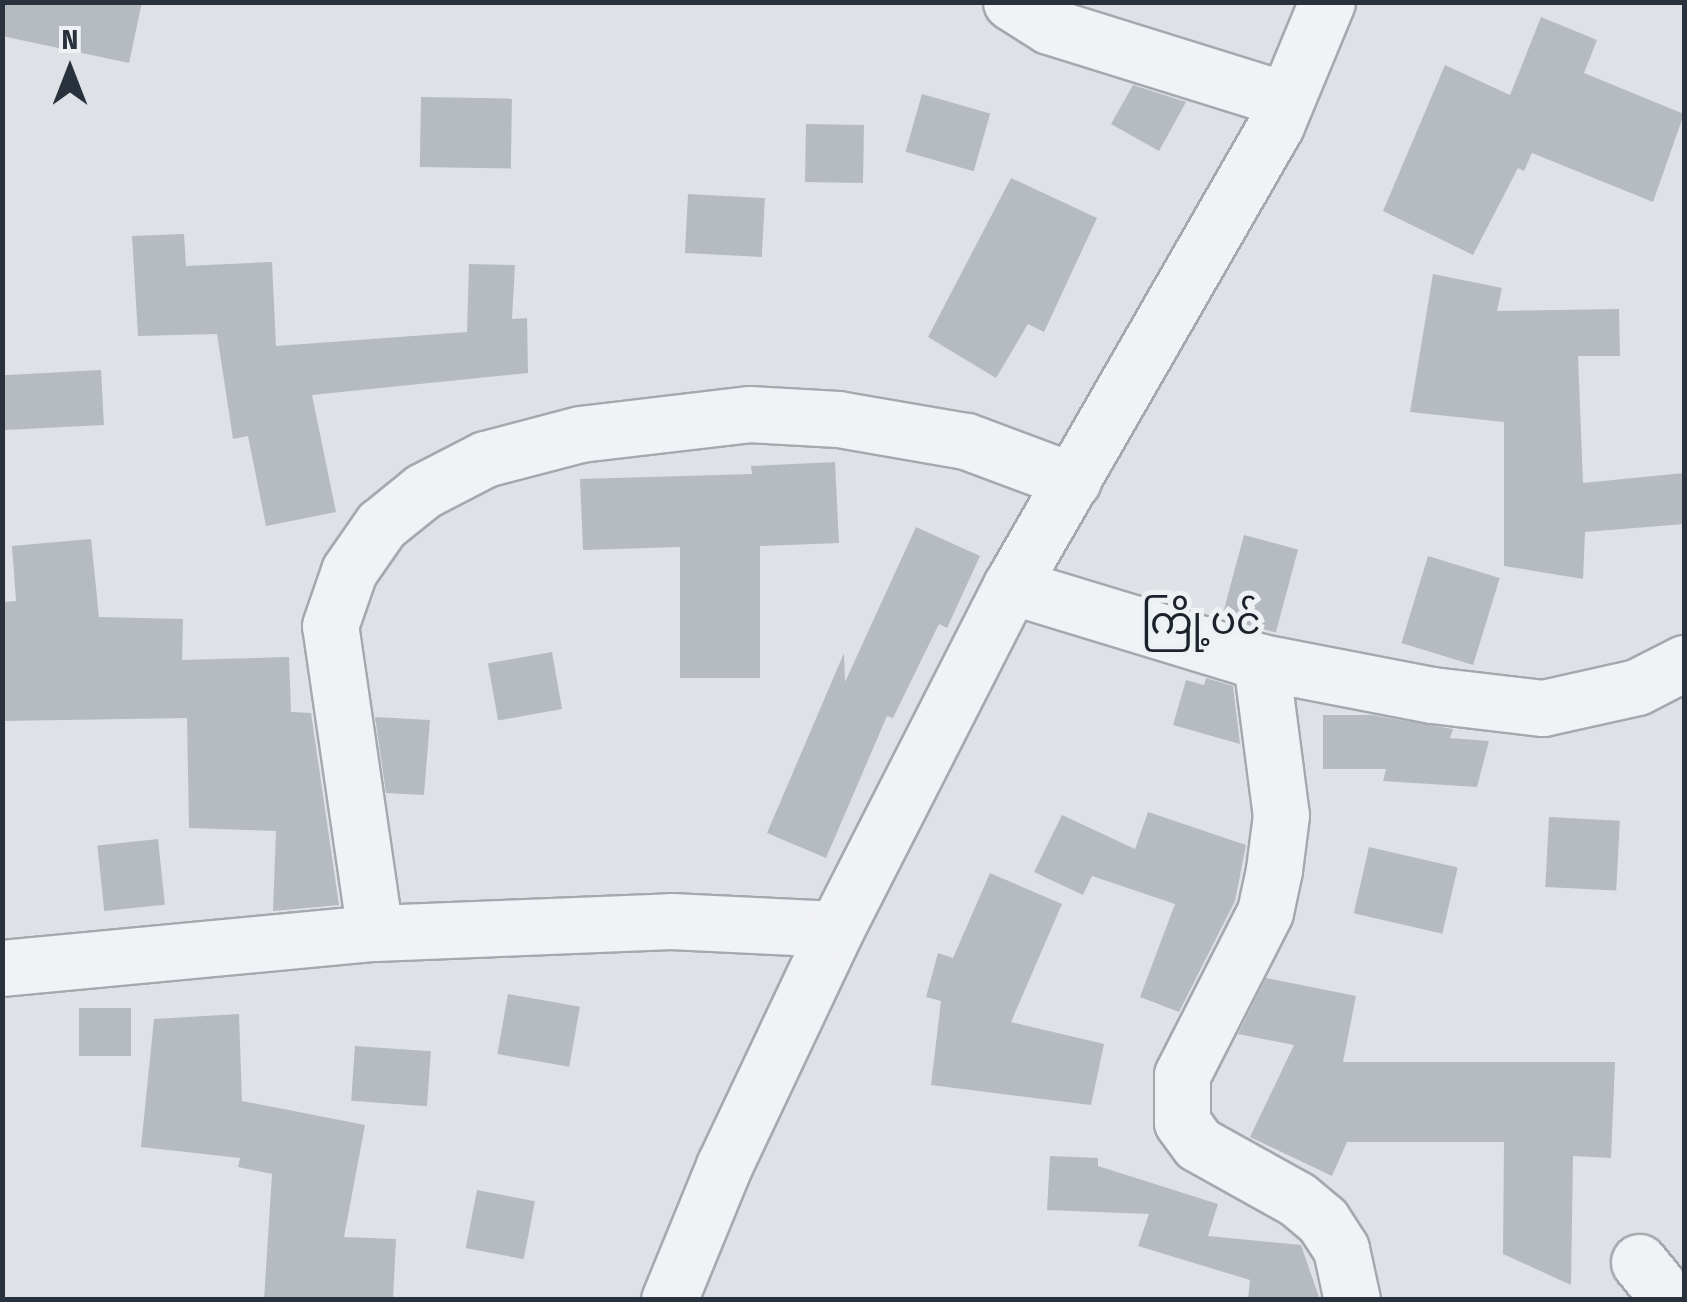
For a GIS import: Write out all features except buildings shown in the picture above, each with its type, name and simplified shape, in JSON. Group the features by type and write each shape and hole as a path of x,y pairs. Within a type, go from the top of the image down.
{"street":[{"path":"1011,2 1049,26 1286,100"},
{"path":"669,1300 724,1166 836,929 1012,586 1286,100 1327,2"},
{"path":"375,933 330,626 348,571 382,526 424,491 484,459 580,434 750,414 838,420 966,440 1073,481"},
{"path":"1012,586 1261,662 1432,695 1543,708 1637,687 1684,663"},
{"path":"1261,662 1281,814 1274,870 1265,912 1182,1075 1182,1122 1198,1144 1297,1199 1323,1222 1341,1249 1352,1300"},
{"path":"2,968 375,933 671,921 836,929"}],"district":[{"name":"ကြို့ပင်","path":"1201,622"}]}
